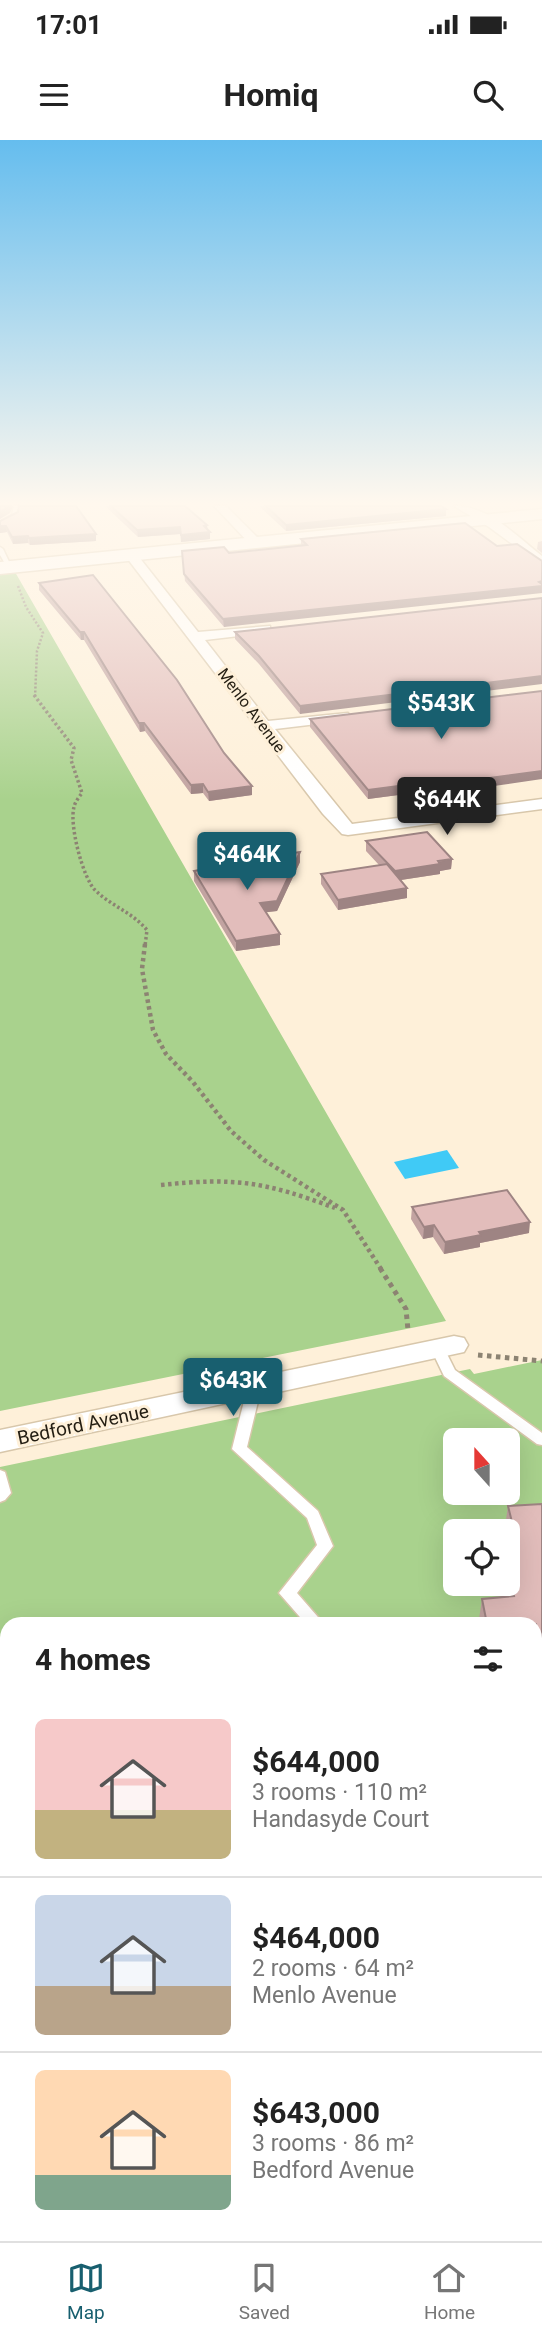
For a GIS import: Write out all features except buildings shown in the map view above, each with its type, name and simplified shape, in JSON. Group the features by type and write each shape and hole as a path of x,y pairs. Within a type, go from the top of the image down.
{"street":[{"name":"Menlo Avenue","path":"170,604 263,726 348,830 542,804"},
{"path":"196,637 281,627"},
{"path":"263,726 365,714"},
{"name":"Bedford Avenue","path":"0,1441 446,1347"}],"lane":[{"path":"446,1347 449,1373 542,1440"},
{"path":"254,1389 239,1449 313,1515 325,1546 287,1593 309,1617"},
{"path":"0,1476 3,1493 0,1496"}],"path":[{"path":"24,604 44,632 44,640 37,651 38,665 33,690 35,699 74,748 71,760 82,793 74,808 74,822 88,881 105,898 139,919 147,930 142,969 153,1030 166,1054 193,1082 231,1131 264,1160 343,1210 406,1309 409,1335 420,1345 542,1362"},
{"path":"161,1185 208,1180 250,1182 289,1191 343,1210"}],"green space":[{"path":"0,604 33,604 446,1321 0,1411"},
{"path":"542,1360 542,1617 0,1617 0,1467 470,1369 474,1374"}],"water":[{"path":"447,1150 459,1168 405,1179 394,1162"}]}
